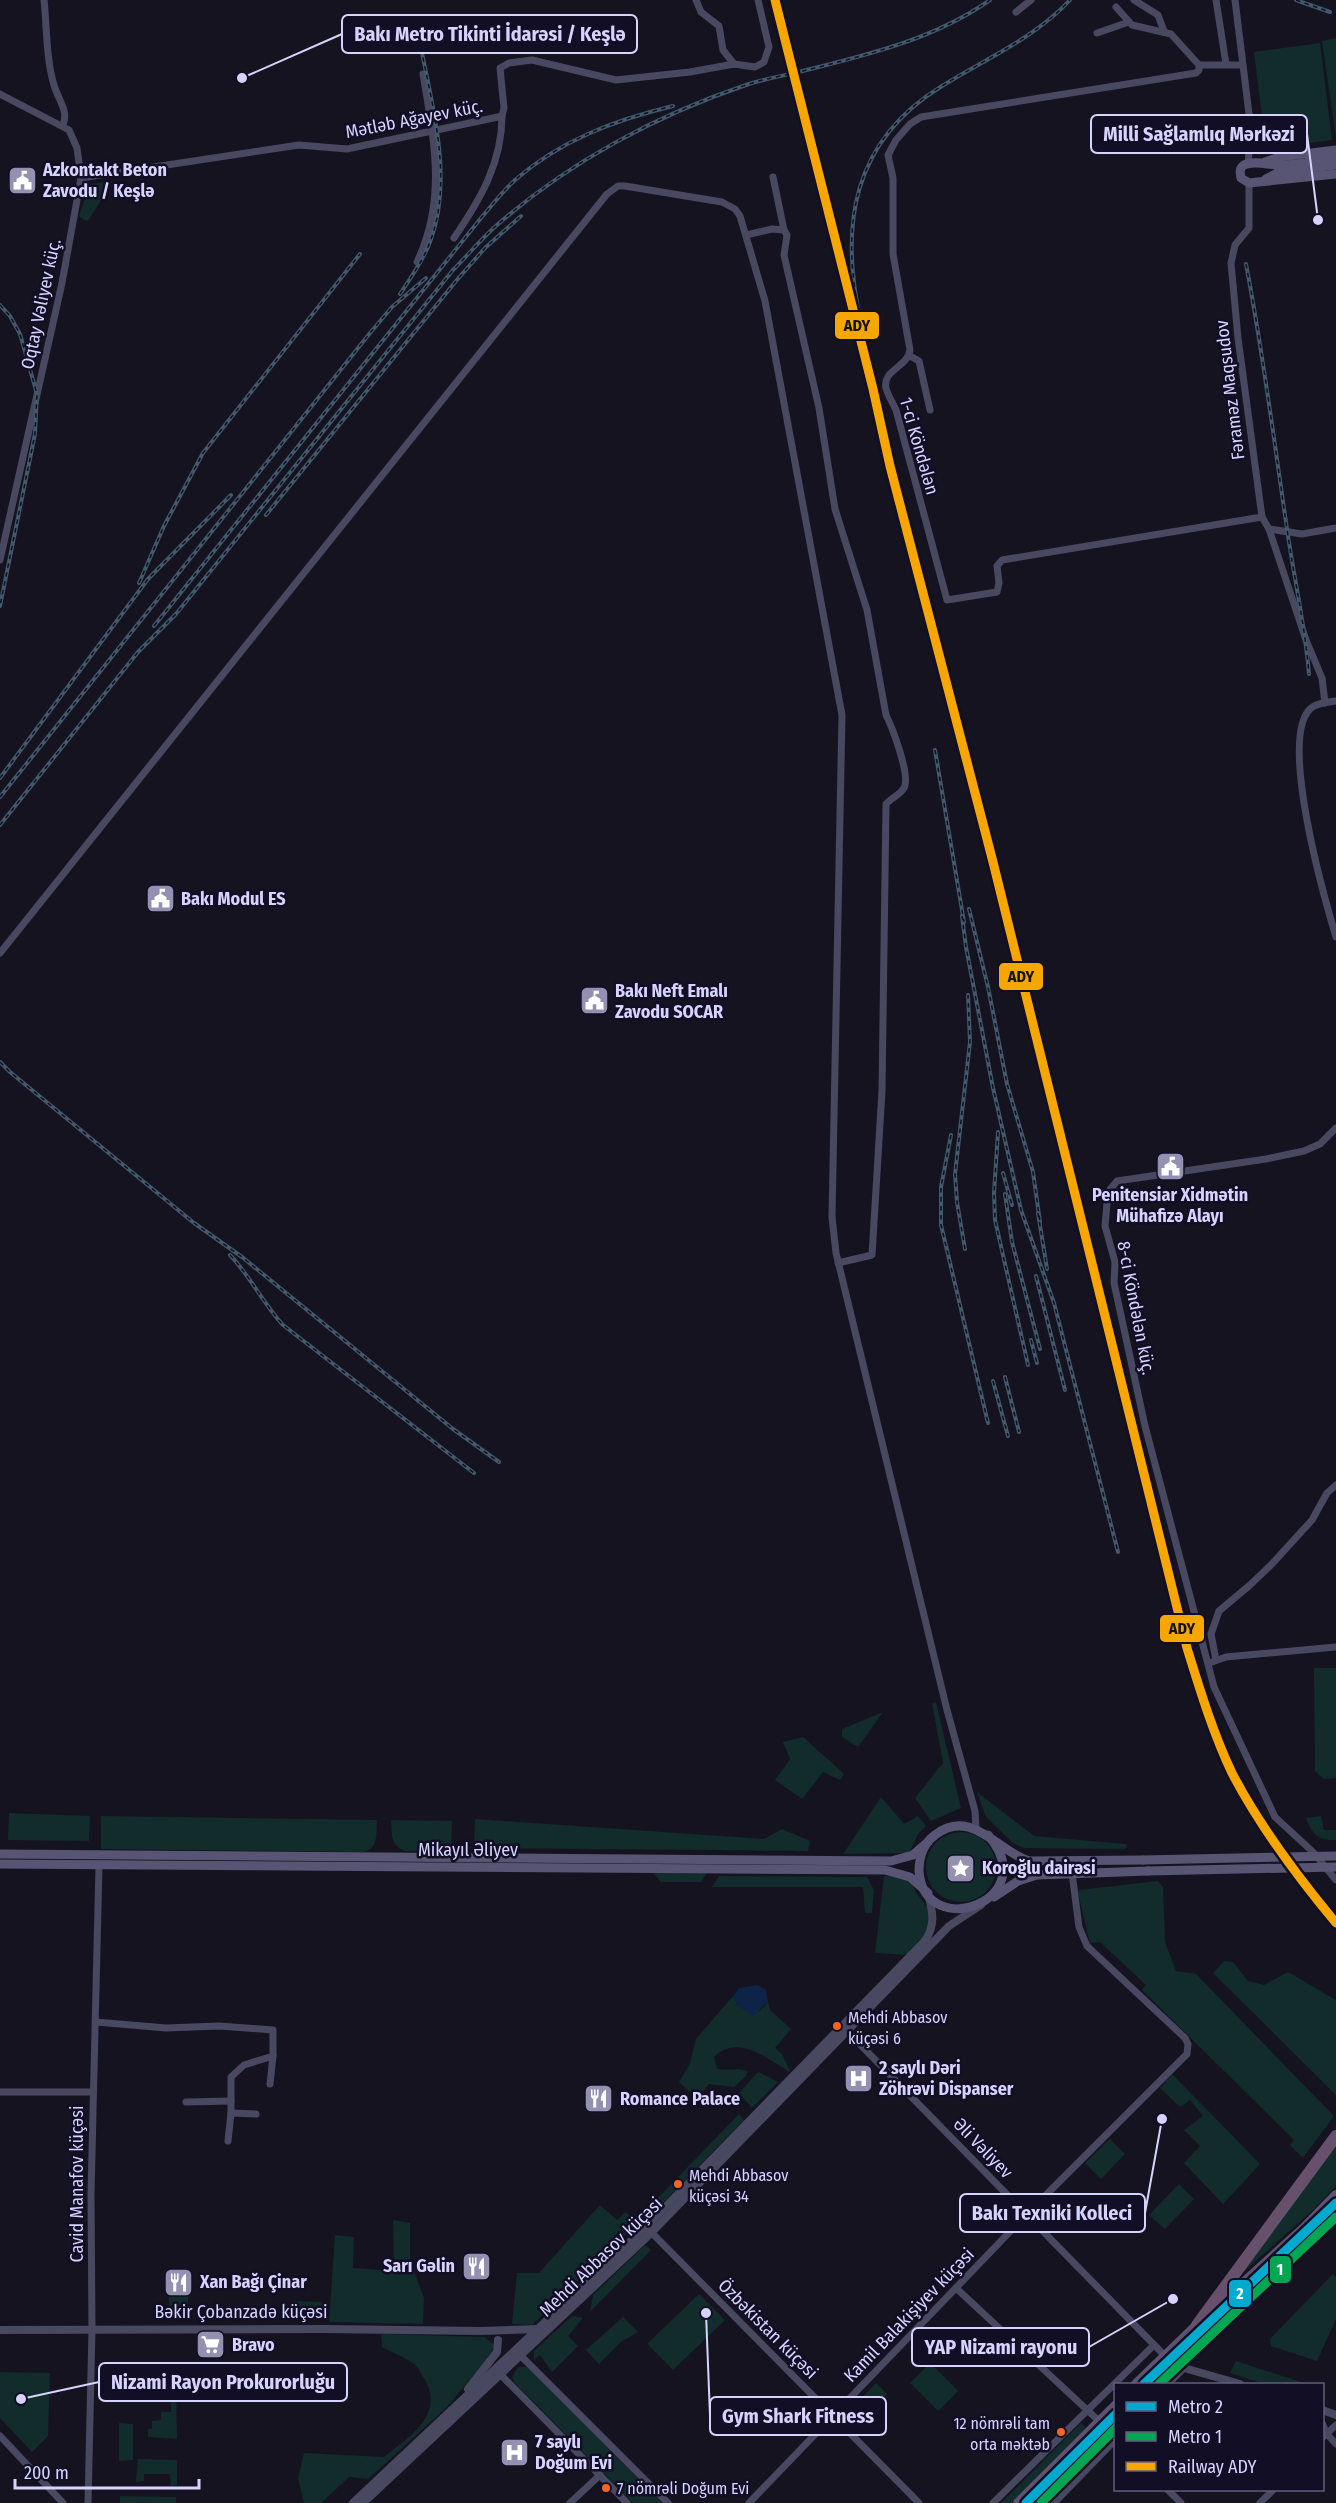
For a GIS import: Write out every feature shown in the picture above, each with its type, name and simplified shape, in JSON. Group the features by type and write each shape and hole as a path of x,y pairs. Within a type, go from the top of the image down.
{"highway":[{"path":"1197,2325 1336,2136"}],"main road":[{"path":"1263,163 1279,157 1336,150"},
{"path":"1250,164 1279,165 1336,158"},
{"path":"1250,164 1256,167 1258,173 1257,179 1250,183"},
{"path":"1250,183 1264,180 1280,172 1336,165"},
{"path":"1264,180 1280,181 1336,174"},
{"path":"1336,1856 1029,1861 1014,1854 976,1828 955,1826 944,1829 928,1842 919,1862 922,1884 928,1893 944,1906 954,1909 975,1908 1024,1879 1045,1874 1336,1867"},
{"path":"984,1903 994,1894 1003,1870 1002,1857 997,1845 988,1835"},
{"name":"Mikayıl Əliyev","path":"0,1854 891,1861 913,1856 928,1842"},
{"name":"Mikayıl Əliyev","path":"0,1864 879,1870 910,1877 928,1893"},
{"path":"1139,2383 1168,2360 1194,2344 1320,2219 1336,2195"},
{"path":"1152,2383 1197,2325 1320,2219 1336,2210"},
{"path":"1034,2503 1102,2426 1114,2408"},
{"path":"1018,2503 1102,2426 1114,2421"}],"street":[{"name":"Oqtay Vəliyev küç.","path":"0,560 62,283 81,178 75,141 73,135 63,125 65,115 63,104 56,92 51,68 44,0"},
{"path":"696,0 701,12 719,26 723,50 734,64"},
{"name":"Mətləb Ağayev küç.","path":"81,178 307,144 347,149 502,116 504,108 499,71 503,64 509,63 532,60 616,81 734,64 755,67 768,57 770,47 758,0"},
{"path":"1016,12 1031,0"},
{"path":"1134,0 1158,15 1164,31"},
{"path":"1216,0 1226,64"},
{"path":"1235,0 1251,130 1250,164"},
{"path":"930,410 919,361 910,356 892,246 893,178 888,155 896,140 910,124 921,117 1196,73 1199,70 1199,65 1175,37 1164,31 1135,27 1116,7"},
{"path":"1097,33 1129,22"},
{"path":"1199,65 1243,64"},
{"path":"417,262 426,243 435,202 436,166 423,74"},
{"path":"0,94 63,125"},
{"path":"454,238 474,209 495,164 502,131 502,116"},
{"path":"773,177 787,235 784,255 819,408 836,509 867,610 885,715 892,726 907,778 904,788 886,804 882,1091 872,1255 838,1263"},
{"name":"Fəraməz Maqsudov","path":"1250,183 1249,228 1235,245 1230,263 1239,349 1262,517 1269,529 1306,640 1322,678 1325,703"},
{"path":"0,953 607,194 618,186 626,186 722,202 735,209 740,216 765,301 842,716 832,1217 838,1263 947,1710 975,1811 976,1828"},
{"path":"746,235 772,229 784,230"},
{"name":"1-ci Köndələn","path":"910,356 888,375 885,386 896,410 947,600 997,592 999,583 997,566 1002,560 1262,517"},
{"path":"1269,529 1296,534 1336,528"},
{"path":"1336,701 1315,705 1307,713 1299,738 1299,763 1320,885 1336,938"},
{"name":"8-ci Köndələn küç.","path":"1336,1128 1320,1144 1311,1149 1266,1159 1117,1181 1108,1192 1105,1226 1115,1262 1114,1283 1148,1437 1207,1665 1222,1706 1275,1817 1309,1848 1336,1880"},
{"path":"1216,1660 1211,1634 1219,1611 1260,1576 1311,1520 1327,1493 1336,1485"},
{"path":"1207,1665 1216,1660 1336,1647"},
{"name":"Cavid Manafov küçəsi","path":"88,2503 92,2330 93,2092 99,1866"},
{"name":"Kamil Balakişiyev küçəsi","path":"749,2503 1026,2215 1187,2054 1188,2044 1185,2038 1088,1946 1079,1927 1072,1873"},
{"name":"Mehdi Abbasov küçəsi","path":"649,2230 924,1942 929,1935 933,1918 928,1893"},
{"name":"Mehdi Abbasov küçəsi","path":"353,2503 501,2365 518,2354 649,2230 949,1926 984,1903"},
{"path":"96,2022 166,2028 219,2026 273,2030 270,2084"},
{"name":"Əli Vəliyev","path":"847,2031 1168,2360"},
{"path":"228,2140 231,2077 244,2065 273,2056"},
{"path":"0,2092 93,2092"},
{"path":"186,2102 231,2101"},
{"path":"231,2113 256,2114"},
{"name":"Özbəkistan küçəsi","path":"649,2230 919,2503"},
{"path":"956,2288 1114,2437"},
{"name":"Bəkir Çobanzadə küçəsi","path":"0,2330 325,2328 481,2331"},
{"path":"481,2331 540,2333"},
{"path":"481,2331 532,2336 540,2333"},
{"path":"481,2331 498,2340 502,2349 501,2375 627,2503"},
{"name":"Mehdi Abbasov küçəsi","path":"368,2501 501,2375 532,2336"},
{"path":"446,2416 494,2356 499,2346 498,2340"},
{"path":"1170,2383 1184,2368 1194,2344"},
{"path":"993,2503 1086,2409 1154,2345"},
{"path":"518,2354 668,2503"},
{"path":"1168,2360 1184,2368 1233,2383"},
{"path":"1325,2436 1330,2413"},
{"path":"1325,2436 1336,2425"},
{"path":"0,2436 63,2503"},
{"path":"1325,2436 1336,2444"},
{"path":"1054,2503 1114,2441"},
{"path":"570,2503 600,2475"},
{"path":"1169,2491 1181,2503"},
{"path":"1260,2503 1272,2491"}],"green space":[{"path":"1336,38 1336,138 1322,41"},
{"path":"1320,43 1332,140 1266,149 1254,52"},
{"path":"113,181 88,221 79,216 90,184"},
{"path":"1314,1668 1336,1668 1336,1778 1324,1779 1315,1771"},
{"path":"936,1702 961,1808 931,1821 915,1798 943,1763 932,1703"},
{"path":"883,1712 858,1747 842,1737 842,1729"},
{"path":"803,1737 844,1774 840,1780 823,1772 802,1799 775,1780 790,1759 783,1742"},
{"path":"977,1792 1034,1836 1126,1844 1126,1849 1023,1848 1013,1843 986,1817"},
{"path":"881,1797 904,1824 918,1816 926,1826 918,1834 909,1853 843,1854"},
{"path":"9,1813 90,1816 89,1841 8,1840"},
{"path":"101,1816 377,1820 374,1844 367,1851 362,1852 101,1849"},
{"path":"1321,1816 1324,1830 1336,1830 1336,1840 1320,1838 1306,1818"},
{"path":"475,1819 764,1839 782,1829 810,1841 808,1851 474,1848"},
{"path":"391,1820 452,1821 451,1852 400,1849 394,1842"},
{"name":"Koroğlu dairəsi","path":"968,1832 981,1838 990,1847 994,1853 996,1867 994,1881 986,1892 975,1900 954,1902 936,1892 928,1881 926,1860 936,1842 947,1834"},
{"path":"653,1873 707,1873 701,1882 661,1882"},
{"path":"892,1875 912,1880 915,1891 930,1911 928,1933 909,1955 875,1953 884,1876"},
{"path":"719,1876 867,1877 874,1890 872,1913 865,1913 863,1887 712,1887"},
{"path":"1158,1881 1163,1887 1165,1942 1176,1971 1196,1974 1334,2116 1303,2158 1290,2145 1294,2140 1142,1990 1146,1985 1100,1942 1090,1943 1079,1890"},
{"path":"1224,1961 1233,1962 1248,1981 1264,1985 1288,1972 1336,2000 1336,2095 1213,1973"},
{"path":"733,1996 738,2006 760,2011 768,2002 770,2010 791,2029 775,2048 782,2054 791,2073 763,2055 733,2047 714,2057 717,2069 748,2071 746,2076 734,2087 709,2084 697,2099 679,2082 690,2063 696,2039"},
{"path":"758,2072 778,2082 752,2108 739,2093"},
{"path":"1172,2074 1260,2164 1223,2204 1184,2163 1200,2146 1184,2130 1203,2116 1190,2100 1180,2107 1160,2088"},
{"path":"739,2114 744,2120 659,2207 655,2201"},
{"path":"1110,2139 1125,2154 1101,2179 1085,2163"},
{"path":"1336,2143 1336,2186 1312,2211 1240,2275"},
{"path":"1179,2184 1194,2199 1165,2229 1149,2215"},
{"path":"600,2205 617,2220 626,2212 637,2224 532,2325 512,2324 517,2273 539,2273"},
{"path":"393,2220 410,2223 410,2260 424,2298 423,2324 329,2322 335,2235 354,2237 353,2268 394,2271"},
{"path":"645,2245 651,2250 590,2312 593,2295"},
{"path":"1333,2274 1336,2277 1336,2319 1317,2361 1271,2346 1270,2339"},
{"path":"169,2291 188,2291 188,2315 169,2315"},
{"path":"699,2294 725,2320 673,2370 647,2344"},
{"path":"292,2301 323,2302 322,2320 292,2319"},
{"path":"572,2316 583,2318 568,2336 578,2346 552,2372 540,2355 534,2360 534,2351"},
{"path":"623,2317 638,2332 621,2342 599,2364 586,2350"},
{"path":"381,2334 484,2337 495,2345 486,2360 447,2407 368,2479 349,2477 321,2503 304,2503 298,2478 304,2453 384,2457 413,2433 427,2414 431,2404 425,2380 418,2368 411,2362 382,2347"},
{"path":"1236,2361 1304,2383 1261,2383 1230,2373"},
{"path":"930,2363 958,2391 938,2411 910,2383"},
{"path":"518,2367 526,2367 530,2370 662,2503 633,2503 514,2382 512,2377"},
{"path":"0,2372 50,2373 48,2436 32,2452 0,2418"},
{"path":"138,2381 174,2382 177,2439 148,2437 148,2429 152,2429 152,2421 161,2420 161,2412 171,2412 171,2397 137,2397 132,2393"},
{"path":"876,2383 887,2394 858,2423 848,2412"},
{"path":"119,2423 133,2424 133,2460 119,2461"},
{"path":"1081,2423 1086,2428 1011,2503 1001,2503"},
{"path":"1100,2440 1105,2445 1048,2503 1040,2503"},
{"path":"138,2459 177,2460 177,2485 171,2486 170,2474 144,2474 144,2481 136,2482"},
{"path":"120,2496 176,2497 176,2503 120,2503"}],"water":[{"path":"758,1985 766,1990 768,2002 753,2016 738,2006 733,1996 739,1988"}],"railway":[{"path":"0,825 138,652 176,614 453,270 497,225 525,202 584,161 647,126 713,97 752,83 898,45 946,26 990,0"},
{"path":"861,322 854,287 853,220 860,189 871,160 888,133 912,108 942,86 1025,37 1070,0"},
{"path":"1296,0 1330,12"},
{"path":"400,294 430,242 437,217 440,191 438,138 418,33"},
{"path":"154,626 481,218 511,184 551,154 589,133 673,106"},
{"path":"266,515 456,281 485,248 521,216"},
{"path":"139,583 164,526 203,453 360,254"},
{"path":"1246,264 1309,674"},
{"path":"0,797 370,333 392,307 426,278"},
{"path":"0,305 10,316 20,334 37,394 35,434 0,606"},
{"path":"877,389 881,432"},
{"path":"0,778 148,579 231,495"},
{"path":"935,750 964,922"},
{"path":"969,909 988,987 1007,1084 1033,1172 1040,1222"},
{"path":"962,916 993,1088 1021,1210 1054,1303 1118,1552"},
{"path":"965,1249 955,1174 970,1042 968,995"},
{"path":"0,1062 194,1223 242,1257 453,1429 499,1462"},
{"path":"998,1132 994,1193 995,1220 1028,1365"},
{"path":"951,1135 941,1187 941,1225 988,1423"},
{"path":"1003,1173 1012,1205"},
{"path":"1005,1194 1012,1242 1040,1349"},
{"path":"1038,1213 1047,1269"},
{"path":"230,1255 283,1325 474,1473"},
{"path":"1036,1276 1065,1390"},
{"path":"1031,1340 1037,1363"},
{"path":"1005,1377 1019,1432"},
{"path":"993,1381 1008,1436"}],"metro line":[{"name":"2","path":"1145,2383 1336,2203"},
{"name":"1","path":"1160,2383 1336,2217"},
{"name":"2","path":"1026,2503 1114,2416"},
{"name":"1","path":"1041,2503 1114,2430"}],"rail line":[{"name":"ADY","path":"775,0 873,389 890,466 993,862 1187,1648 1213,1727 1232,1773 1280,1851 1336,1923"}],"place":[{"name":"Bakı Metro Tikinti İdarəsi / Keşlə","path":"242,78"},
{"name":"Azkontakt Beton Zavodu / Keşlə","path":"22,180"},
{"name":"Milli Sağlamlıq Mərkəzi","path":"1318,220"},
{"name":"Bakı Modul ES","path":"160,899"},
{"name":"Bakı Neft Emalı Zavodu SOCAR","path":"594,1001"},
{"name":"Penitensiar Xidmətin Mühafizə Alayı","path":"1170,1166"},
{"name":"Koroğlu dairəsi","path":"961,1868"},
{"name":"Mehdi Abbasov küçəsi 6","path":"837,2026"},
{"name":"2 saylı Dəri Zöhrəvi Dispanser","path":"858,2078"},
{"name":"Romance Palace","path":"599,2099"},
{"name":"Bakı Texniki Kolleci","path":"1162,2119"},
{"name":"Mehdi Abbasov küçəsi 34","path":"678,2184"},
{"name":"Sarı Gəlin","path":"476,2266"},
{"name":"Xan Bağı Çinar","path":"179,2282"},
{"name":"YAP Nizami rayonu","path":"1173,2299"},
{"name":"Gym Shark Fitness","path":"706,2313"},
{"name":"Bravo","path":"211,2345"},
{"name":"Nizami Rayon Prokurorluğu","path":"21,2399"},
{"name":"12 nömrəli tam orta məktəb","path":"1061,2432"},
{"name":"7 saylı Doğum Evi","path":"514,2452"},
{"name":"7 nömrəli Doğum Evi","path":"606,2488"}]}
